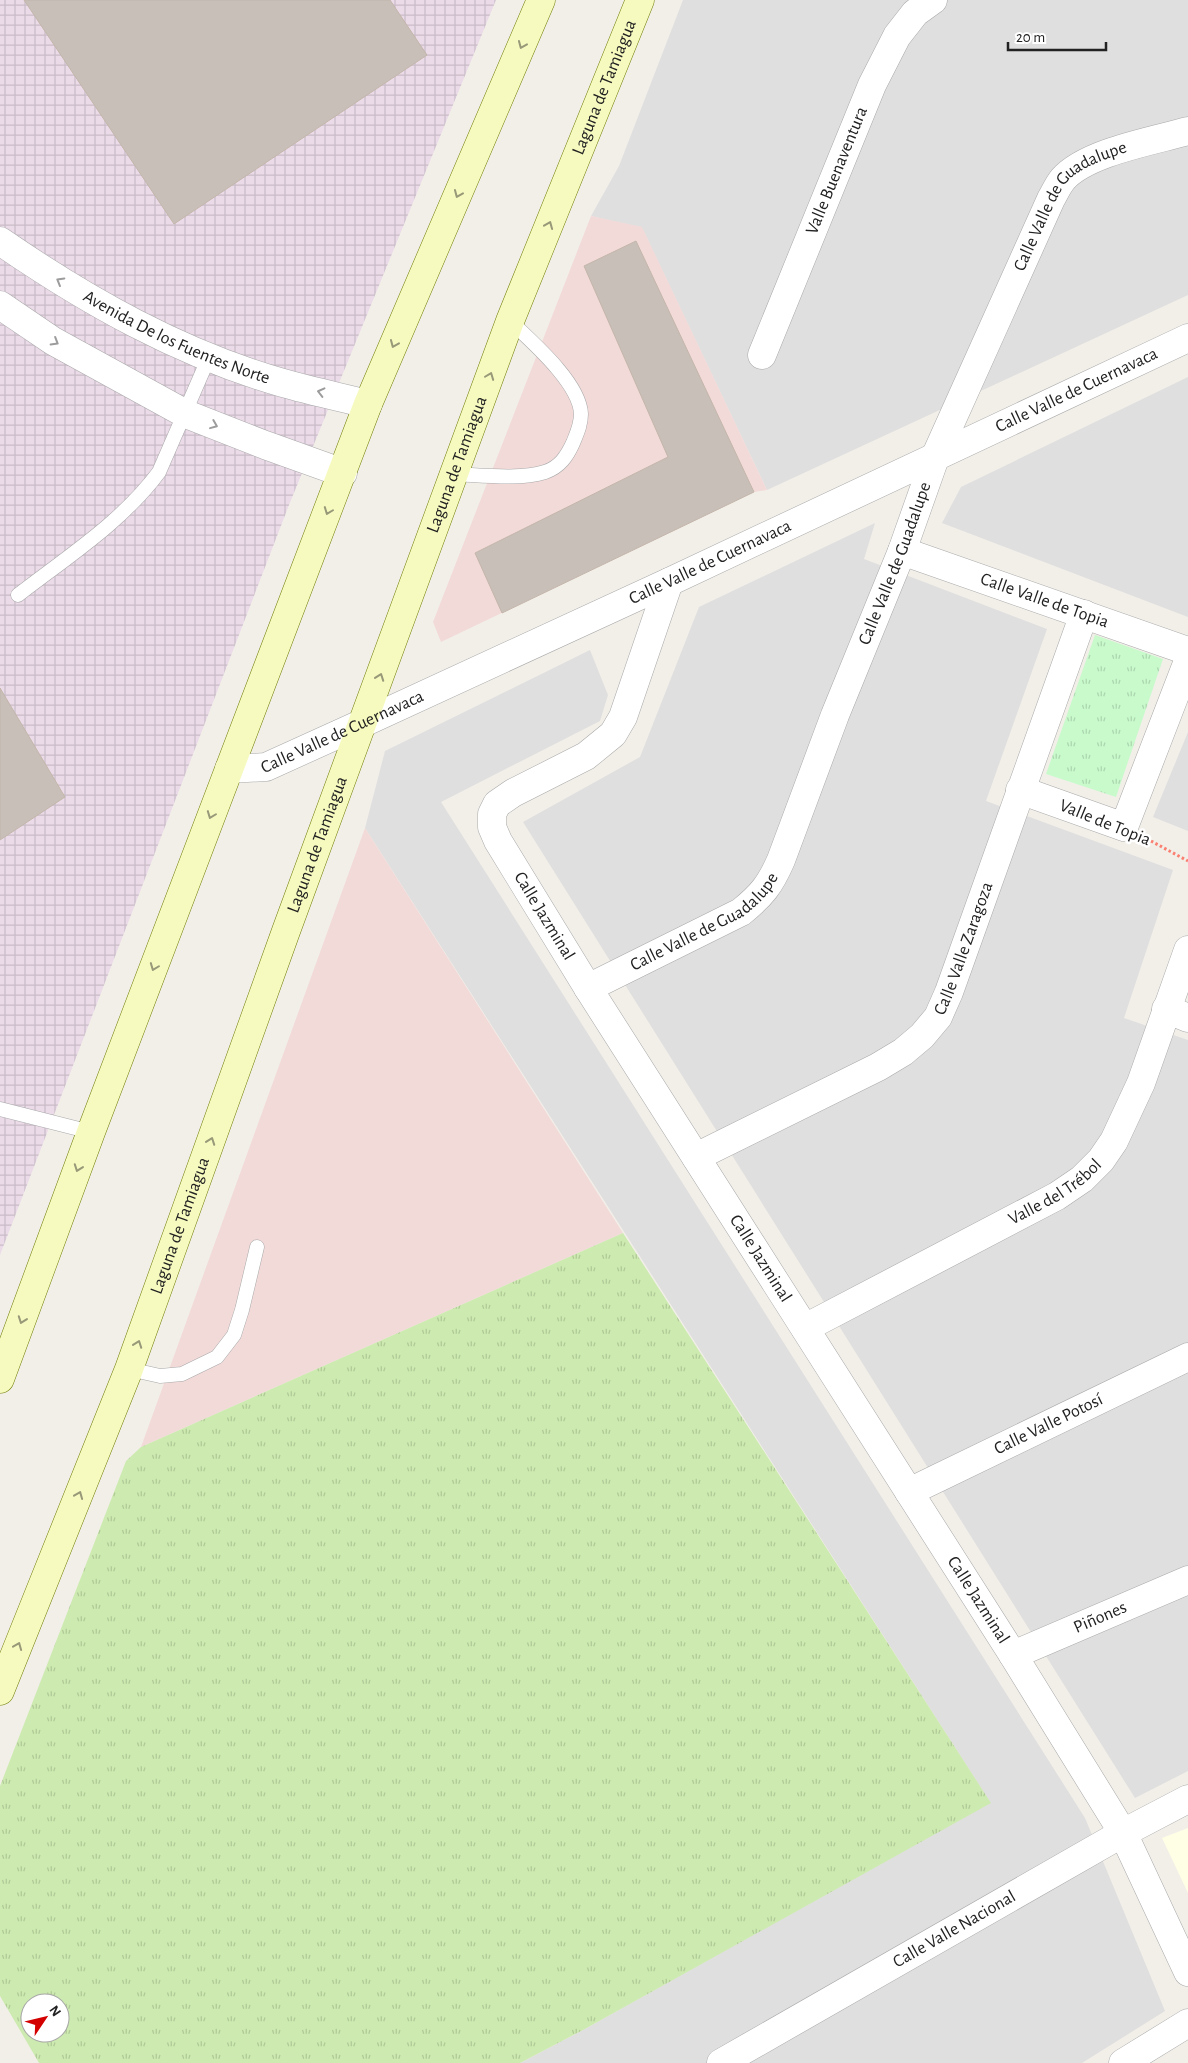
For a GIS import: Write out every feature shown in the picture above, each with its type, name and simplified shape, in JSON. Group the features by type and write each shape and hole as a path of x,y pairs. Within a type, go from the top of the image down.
{"main road":[{"path":"0,1379 91,1132 368,404 541,0"},
{"name":"Laguna de Tamiagua","path":"0,1691 129,1370 283,940 510,320 640,0"}],"street":[{"name":"Valle Buenaventura","path":"762,355 872,85 897,36 915,13 933,0"},
{"name":"Calle Valle de Guadalupe","path":"588,988 741,912 771,883 835,715 902,551 936,455 1050,199 1063,179 1079,166 1100,156 1188,131"},
{"name":"Avenida De los Fuentes Norte","path":"0,241 45,272 142,328 209,357 283,383 368,404"},
{"path":"0,305 53,341 186,414 264,446 343,473"},
{"name":"Calle Valle de Cuernavaca","path":"229,769 266,767 364,723 1188,338"},
{"name":"Calle Valle de Topia","path":"902,551 1188,651"},
{"name":"Calle Jazminal","path":"669,582 623,717 613,734 586,756 513,793 497,804 492,814 492,827 498,842 588,988 1013,1655 1123,1833 1188,1972"},
{"name":"Calle Valle Zaragoza","path":"696,1157 878,1067 903,1052 922,1036 938,1017 950,992 1020,790 1084,614"},
{"path":"1124,827 1188,661"},
{"name":"Valle de Topia","path":"1020,790 1124,827"},
{"name":"Valle del Trébol","path":"804,1328 1057,1196 1082,1178 1101,1160 1114,1141 1140,1083 1177,1014 1188,950"},
{"name":"Calle Valle Potosí","path":"909,1492 1188,1357"},
{"name":"Piñones","path":"1013,1655 1188,1580"},
{"name":"Calle Valle Nacional","path":"721,2063 1123,1833 1188,1799"},
{"path":"1123,2063 1188,2023"}],"lane":[{"path":"453,474 504,476 545,472 559,464 568,455 580,428 581,412 575,394 550,359 510,320"},
{"path":"18,595 95,535 147,488 159,472 186,414 209,357"},
{"path":"1,1114 91,1132"},
{"path":"129,1370 160,1376 182,1374 217,1357 234,1335 258,1247"}],"path":[{"name":"Valle de Topia","path":"1124,827 1188,861"}],"shaded area":[{"path":"0,0 496,0 289,505 0,1255"},
{"path":"683,0 1188,0 1188,295 767,490 642,228 591,216 619,166"},
{"path":"591,216 642,227 767,490 754,492 441,642 433,622"},
{"path":"1188,377 1188,617 942,523 961,487"},
{"path":"875,523 864,559 1047,629 986,801 1173,870 1124,1018 1188,1040 1188,1771 1135,1798 523,822 640,757 699,607"},
{"path":"590,650 608,695 600,721 441,802 1085,1818 1165,2011 1082,2063 520,2063 583,2030 990,1802 365,828 385,751"},
{"path":"1188,732 1188,831 1153,817"},
{"path":"365,828 623,1233 141,1447"},
{"path":"1188,1828 1188,1893 1162,1838"}],"green space":[{"path":"1095,635 1163,659 1116,797 1046,774"},
{"path":"623,1233 991,1803 583,2030 520,2063 39,2063 27,2043 70,2043 70,1993 20,1993 20,2030 0,1996 0,1786 126,1461 141,1447"}],"building":[{"path":"24,0 390,0 427,55 174,224"},
{"path":"636,241 754,492 502,613 475,553 668,457 584,266"},
{"path":"0,688 65,797 0,840"}]}
